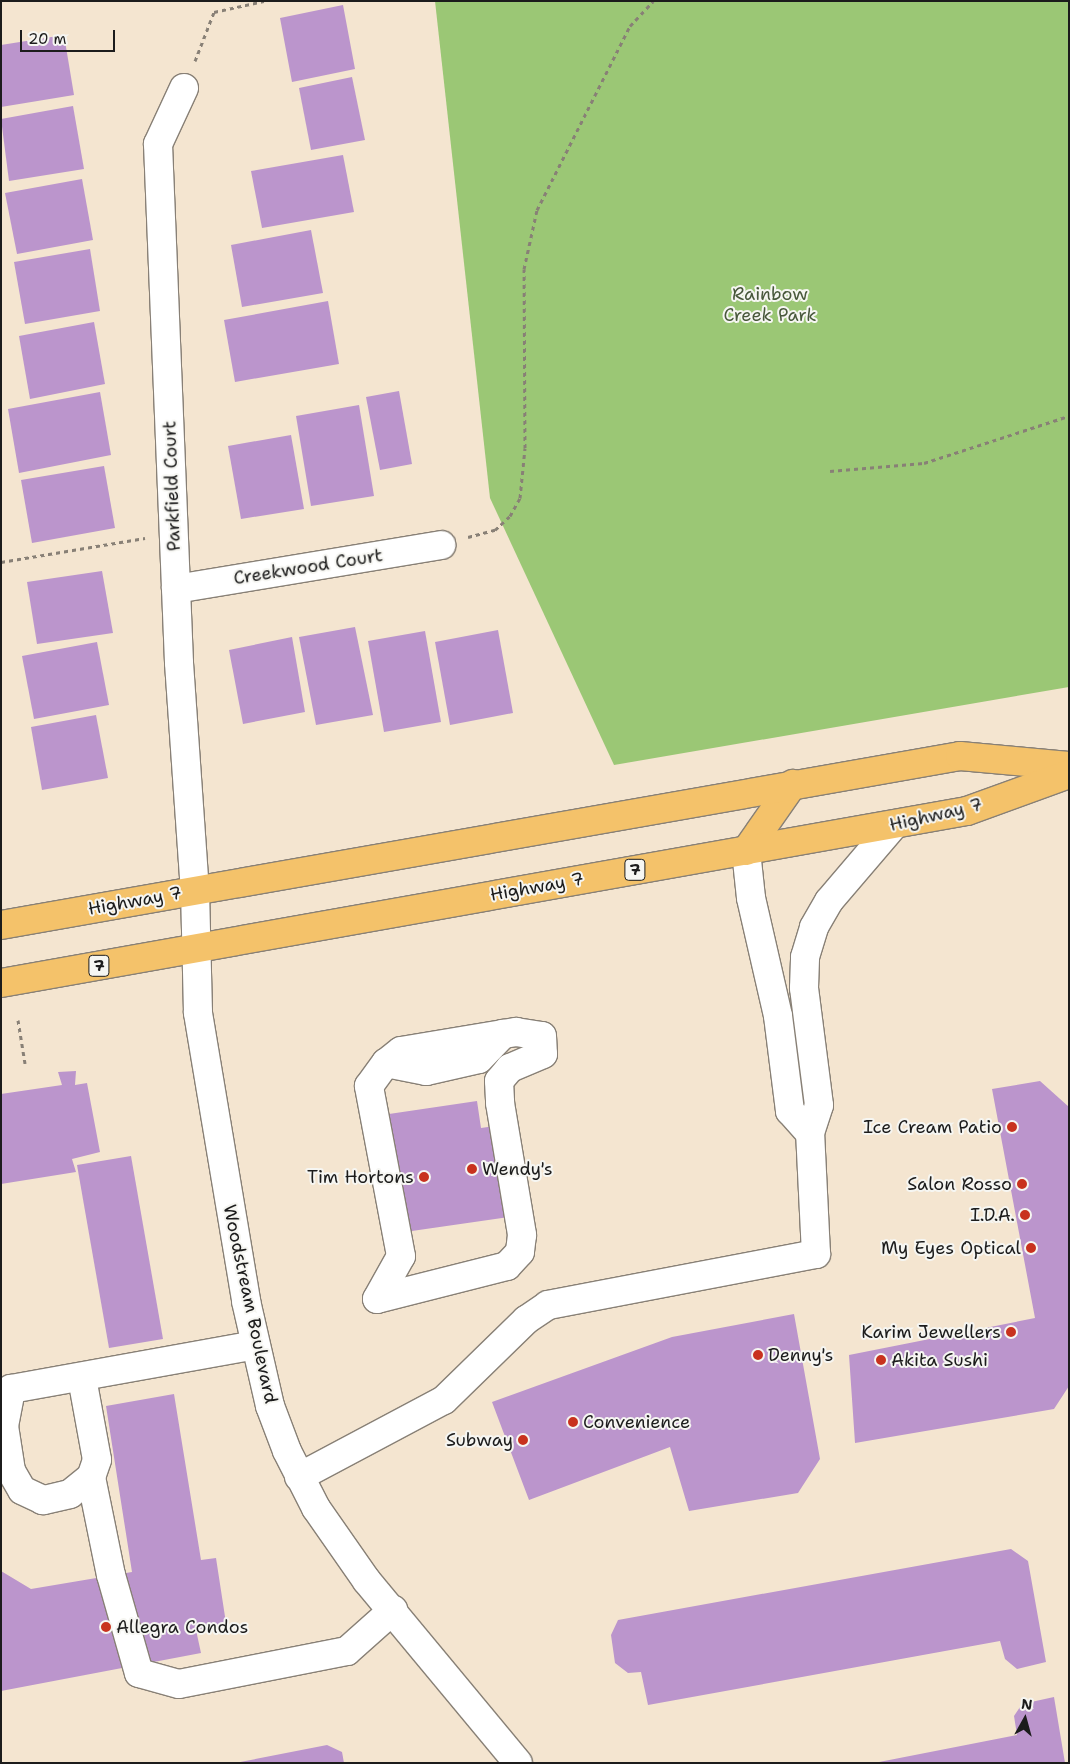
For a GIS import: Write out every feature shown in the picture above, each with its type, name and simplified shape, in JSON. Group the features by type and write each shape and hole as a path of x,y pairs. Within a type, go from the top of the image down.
{"main road":[{"name":"Highway 7","path":"1,924 960,756 1069,766"},
{"name":"Highway 7","path":"1,983 967,811 1069,774"},
{"path":"746,851 793,784"}],"street":[{"name":"Parkfield Court","path":"184,88 158,144 173,533 195,890"},
{"name":"Creekwood Court","path":"176,589 441,545"},
{"path":"299,1477 444,1400 526,1320 548,1306 816,1254 810,1133 819,1105 804,988 805,957 814,927 829,900 894,825"},
{"path":"746,851 751,898 778,1016 790,1112 810,1133"},
{"name":"Woodstream Boulevard","path":"195,890 199,1025 255,1344 270,1406 299,1477 345,1552 518,1763"},
{"path":"503,1034 542,1036 543,1054 510,1068 499,1080 500,1103 522,1235 520,1252 507,1266 377,1299 401,1256 369,1086 386,1063 401,1050 503,1034"},
{"path":"91,1477 70,1494 43,1500 22,1490 11,1471 4,1426 11,1389 82,1378 255,1344"},
{"path":"82,1378 96,1460 91,1477 111,1575 139,1673 179,1684 347,1651 393,1610"}],"path":[{"path":"223,1 224,8"},
{"path":"184,88 214,12 224,8 264,1"},
{"path":"441,545 495,530 510,516 520,498 525,448 524,269 537,210 630,26 653,1"},
{"path":"830,471 924,463 1069,416"},
{"path":"1,562 173,533"},
{"path":"18,1020 25,1063"}],"green space":[{"name":"Rainbow Creek Park","path":"435,1 1069,1 1069,687 614,765 490,498"}],"building":[{"path":"343,5 355,69 292,82 280,18"},
{"path":"64,35 74,95 1,107 1,45"},
{"path":"352,77 365,140 311,150 299,88"},
{"path":"73,106 84,169 9,181 1,119"},
{"path":"343,155 354,212 262,228 251,171"},
{"path":"82,179 93,240 17,254 5,193"},
{"path":"311,230 323,293 242,307 231,245"},
{"path":"90,249 100,311 25,324 14,262"},
{"path":"328,301 339,364 235,382 224,320"},
{"path":"94,322 105,384 30,399 19,336"},
{"path":"399,391 412,464 380,470 366,397"},
{"path":"100,392 111,455 19,473 8,409"},
{"path":"359,405 374,496 311,506 296,416"},
{"path":"291,435 304,509 241,519 228,446"},
{"path":"104,466 115,528 32,543 21,480"},
{"path":"102,571 113,633 37,644 27,582"},
{"path":"355,627 373,715 316,725 299,637"},
{"path":"498,630 513,713 450,725 435,642"},
{"path":"425,631 441,722 384,732 368,641"},
{"path":"292,637 305,712 243,724 229,650"},
{"path":"97,642 109,705 34,719 22,656"},
{"path":"96,715 108,778 42,790 31,727"},
{"path":"76,1071 75,1085 87,1083 100,1152 72,1159 76,1172 1,1184 1,1094 62,1085 58,1072"},
{"path":"1040,1081 1069,1107 1069,1386 1054,1409 855,1443 849,1355 1035,1318 992,1089"},
{"path":"477,1101 481,1128 495,1126 509,1217 398,1233 395,1152 389,1114"},
{"path":"131,1156 163,1339 109,1348 77,1165"},
{"path":"794,1314 820,1459 798,1493 689,1511 670,1447 529,1500 492,1402 672,1337"},
{"name":"Allegra Condos","path":"174,1394 201,1560 216,1558 226,1623 196,1630 201,1653 1,1691 1,1571 31,1589 132,1572 106,1406"},
{"path":"1011,1549 1028,1561 1046,1662 1017,1669 1005,1659 1000,1641 648,1705 641,1672 628,1673 615,1663 611,1635 618,1620"},
{"path":"1054,1697 1065,1763 874,1763 1017,1735 1014,1716 1022,1704"},
{"path":"327,1745 342,1752 344,1763 235,1763"}],"place":[{"name":"Ice Cream Patio","path":"1012,1127"},
{"name":"Wendy's","path":"472,1169"},
{"name":"Tim Hortons","path":"424,1177"},
{"name":"Salon Rosso","path":"1022,1184"},
{"name":"I.D.A.","path":"1025,1215"},
{"name":"My Eyes Optical","path":"1031,1248"},
{"name":"Karim Jewellers","path":"1011,1332"},
{"name":"Denny's","path":"758,1355"},
{"name":"Akita Sushi","path":"881,1360"},
{"name":"Convenience","path":"573,1422"},
{"name":"Subway","path":"523,1440"},
{"name":"Allegra Condos","path":"106,1627"}]}
